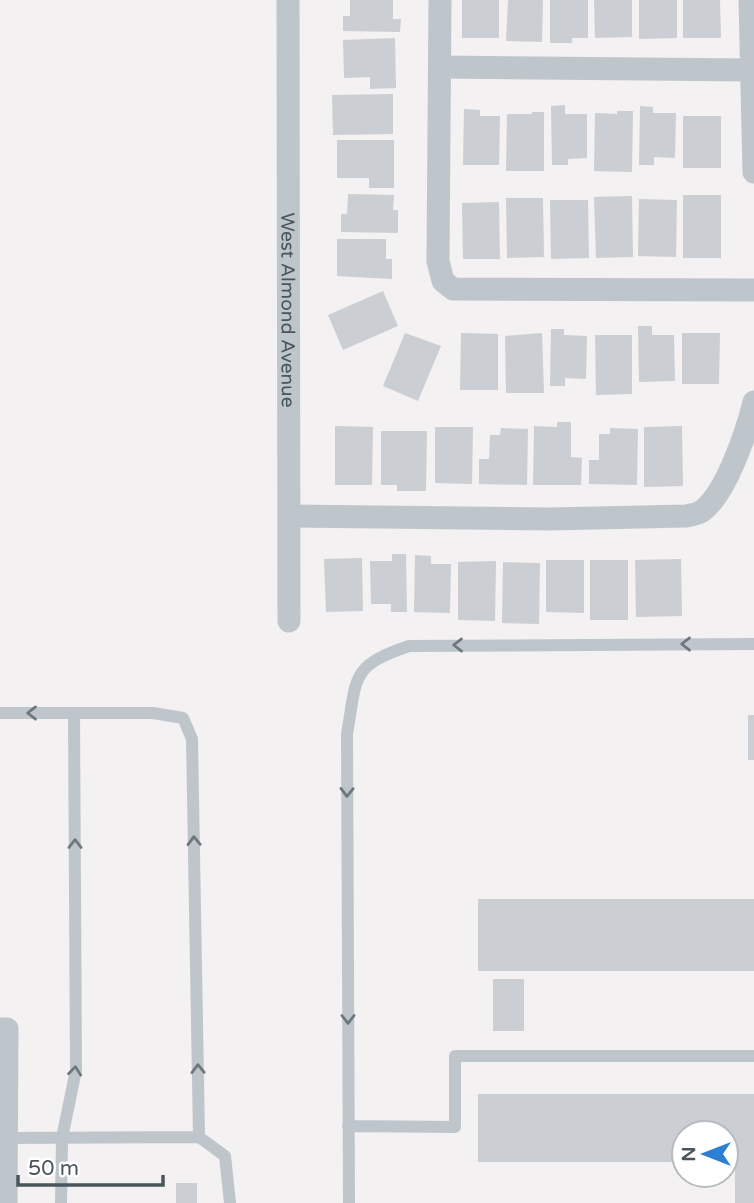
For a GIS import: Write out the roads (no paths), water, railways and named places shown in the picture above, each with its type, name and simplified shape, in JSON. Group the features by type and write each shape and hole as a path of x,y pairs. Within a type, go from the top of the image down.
{"street":[{"name":"West Almond Avenue","path":"288,0 291,516 289,621"},
{"path":"440,0 438,261 443,281 453,289 754,290"},
{"path":"750,0 754,172"},
{"path":"440,67 750,70"},
{"path":"291,516 549,519 686,516 702,512 723,484 747,432 754,402"},
{"path":"3,1029 6,1138 4,1195"}],"lane":[{"path":"349,1203 347,734 357,675 380,656 410,646 754,644"},
{"path":"0,713 153,713 183,718 192,739 199,1137"},
{"path":"61,1203 62,1138 76,1070 74,713"},
{"path":"348,1126 455,1127 455,1056 754,1056"},
{"path":"6,1138 199,1137 225,1156 230,1203"}]}
